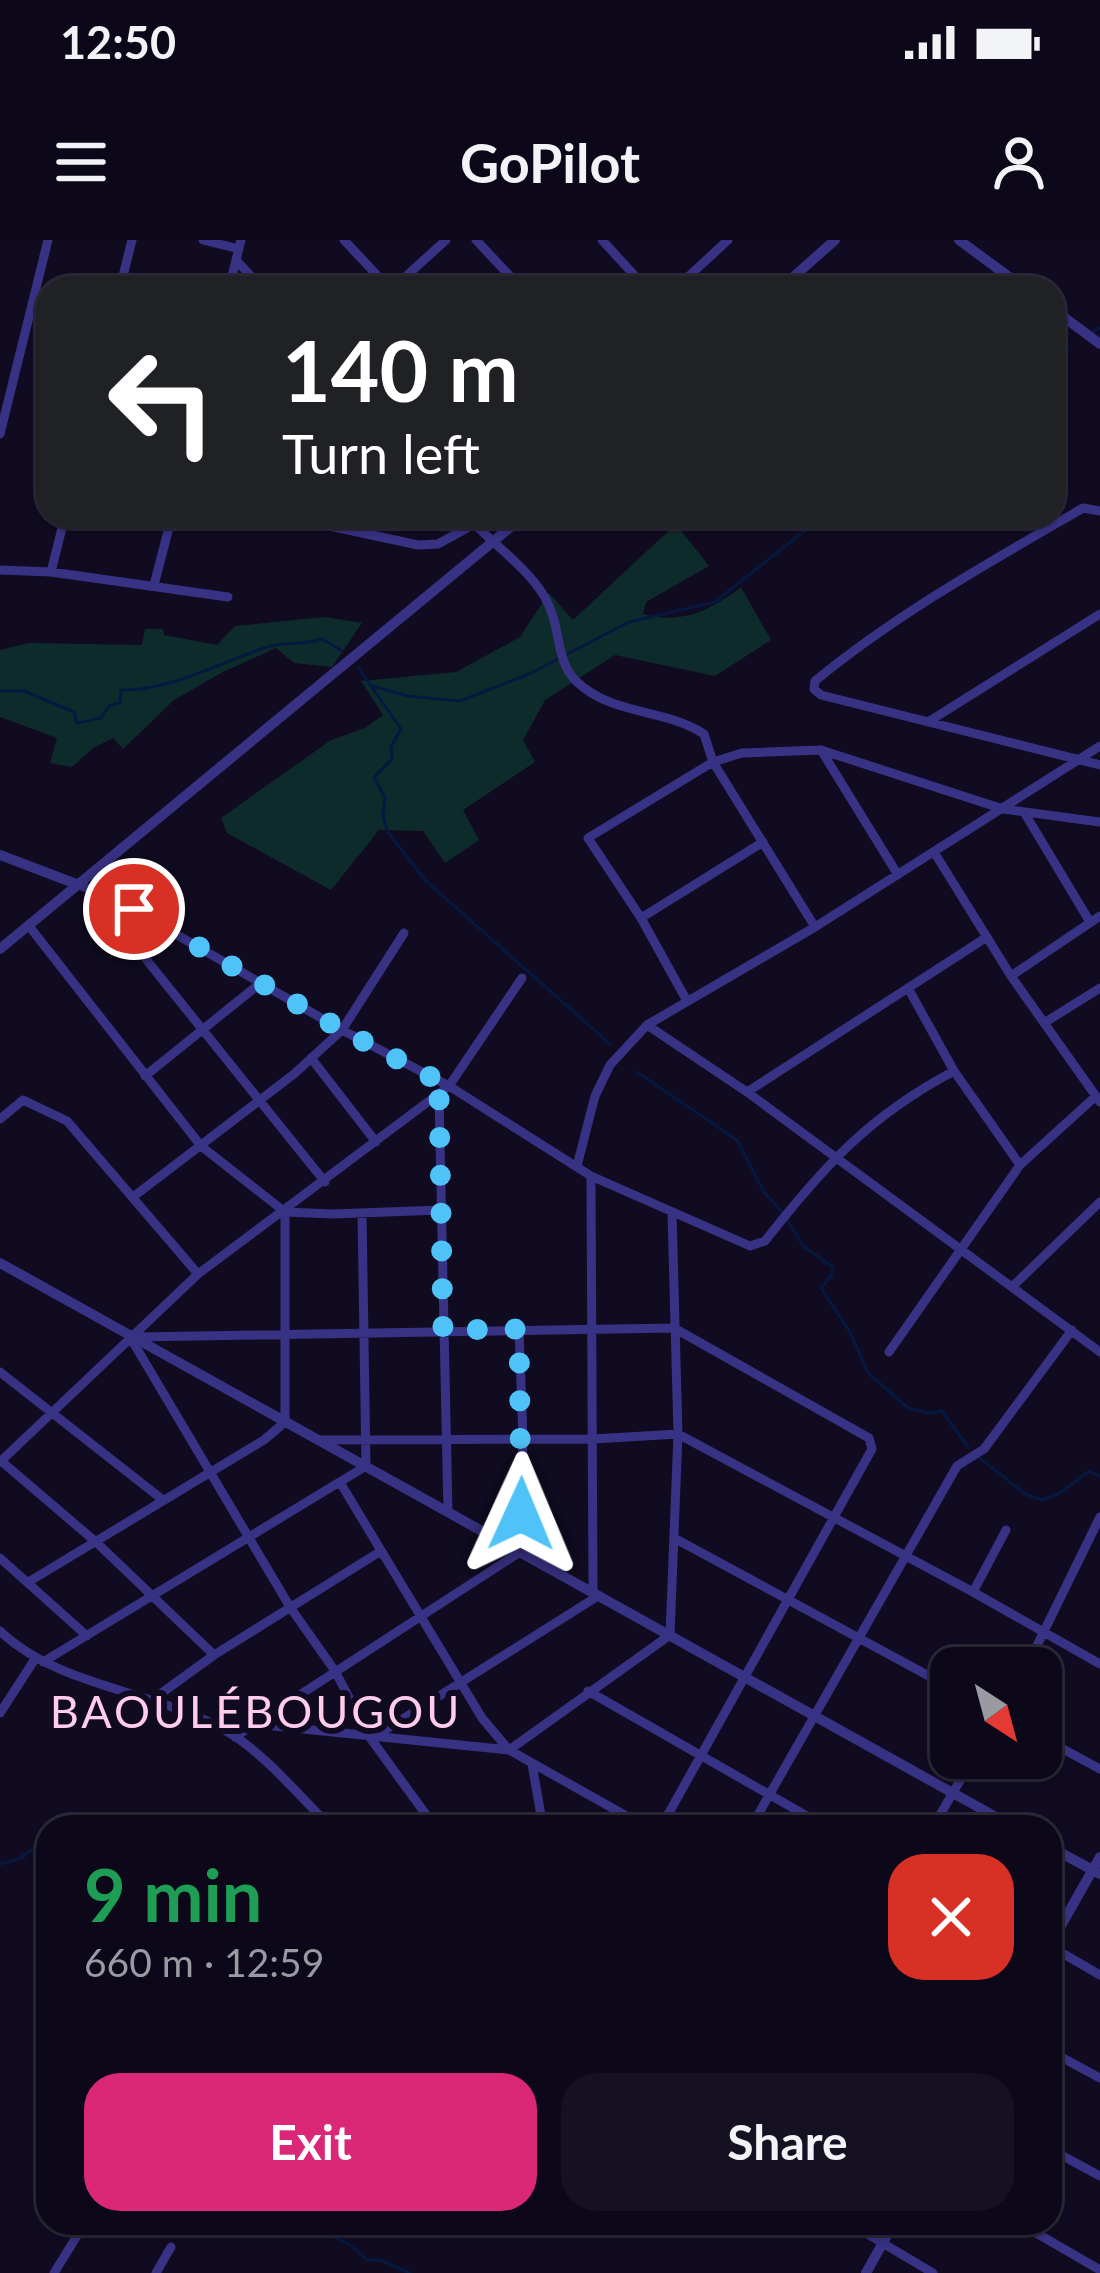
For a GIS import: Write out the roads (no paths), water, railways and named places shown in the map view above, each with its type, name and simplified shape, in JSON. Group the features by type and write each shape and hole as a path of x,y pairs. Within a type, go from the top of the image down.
{"street":[{"path":"39,276 48,240"},
{"path":"123,276 132,240"},
{"path":"203,240 239,250 255,276"},
{"path":"344,240 379,276"},
{"path":"405,276 446,240"},
{"path":"476,240 510,276"},
{"path":"602,240 635,276"},
{"path":"689,276 728,240"},
{"path":"794,276 835,240"},
{"path":"967,242 1009,276"},
{"path":"0,434 36,288"},
{"path":"1065,318 1100,344"},
{"path":"1065,518 1083,508 1100,511"},
{"path":"52,572 61,528"},
{"path":"154,585 169,528"},
{"path":"339,528 418,545 438,544 459,528"},
{"path":"478,528 544,595 557,619 561,656 575,680 618,707 695,728 709,744 713,762 814,926"},
{"path":"0,949 511,528"},
{"path":"1049,528 865,640 814,682 814,688 821,695 1100,765"},
{"path":"0,570 52,572 228,597"},
{"path":"928,722 1100,614"},
{"path":"577,1166 595,1096 610,1065 647,1025 898,875 1100,746"},
{"path":"821,751 898,875"},
{"path":"688,1001 588,838 713,762 742,754 821,751 1003,809 1100,822"},
{"path":"1010,976 1095,919 1024,812"},
{"path":"641,918 763,842"},
{"path":"889,1352 1020,1165 1098,1100 1010,976 934,852"},
{"path":"0,855 113,898 448,1086 591,1176 750,1246 765,1241 835,1157 894,1105 954,1071"},
{"path":"113,898 117,917 325,1182"},
{"path":"29,926 201,1146 284,1212 441,1210"},
{"path":"134,1198 342,1030 404,933"},
{"path":"747,1092 987,937"},
{"path":"214,1655 97,1542 0,1461 198,1274 439,1095 522,979"},
{"path":"145,1076 263,981"},
{"path":"908,988 954,1071 1020,1165"},
{"path":"1044,1023 1100,988"},
{"path":"647,1025 747,1092 1100,1352"},
{"path":"311,1058 376,1142"},
{"path":"439,1095 448,1512"},
{"path":"0,1119 23,1100 67,1120 198,1274"},
{"path":"591,1176 596,1594"},
{"path":"1014,1285 1100,1202"},
{"path":"30,1581 264,1440 285,1422 284,1212"},
{"path":"362,1213 366,1466"},
{"path":"670,1636 678,1434 672,1213"},
{"path":"2,1266 993,1815"},
{"path":"130,1337 674,1328 868,1438 872,1449 667,1815"},
{"path":"519,1329 520,1552"},
{"path":"757,1815 957,1466 984,1449 1072,1330"},
{"path":"130,1337 290,1607 335,1671 371,1739 427,1815"},
{"path":"0,1372 163,1500"},
{"path":"318,1440 678,1434 1100,1664"},
{"path":"0,1713 39,1660 366,1466"},
{"path":"341,1484 482,1718 509,1750 624,1815"},
{"path":"1038,1647 1100,1516"},
{"path":"973,1592 1006,1530"},
{"path":"674,1538 930,1676"},
{"path":"152,1700 214,1655 381,1551"},
{"path":"235,1737 520,1552"},
{"path":"0,1558 86,1636"},
{"path":"371,1739 596,1594"},
{"path":"0,1631 39,1660 152,1700 235,1737 318,1815"},
{"path":"254,1724 509,1750 670,1636"},
{"path":"588,1691 803,1815"},
{"path":"1062,1748 1100,1769"},
{"path":"532,1764 541,1815"},
{"path":"940,1815 960,1779"},
{"path":"1062,1854 1096,1872"},
{"path":"1062,1927 1096,1872 1100,1857"},
{"path":"1062,1953 1100,1975"},
{"path":"1062,2057 1100,2078"},
{"path":"1062,2155 1100,2176"},
{"path":"54,2273 78,2235"},
{"path":"869,2235 933,2273"},
{"path":"866,2273 887,2235"},
{"path":"1040,2235 1100,2270"},
{"path":"156,2273 171,2247"}],"waterway":[{"path":"1093,332 1100,328"},
{"path":"370,685 408,696 460,701 531,673 629,622 715,602 808,528"},
{"path":"0,691 24,691 74,712 77,723 101,718 109,706 120,703 121,690 177,681 267,647 322,639 342,651"},
{"path":"358,667 401,729 391,747 392,759 374,777 385,798 387,831 426,881 610,1044"},
{"path":"637,1072 737,1140 764,1192 782,1212"},
{"path":"787,1220 804,1247 833,1267 821,1288 850,1332 868,1373 908,1408 942,1411 968,1447"},
{"path":"980,1458 1025,1494 1043,1500 1089,1471 1100,1477"},
{"path":"0,1864 19,1859 36,1847"},
{"path":"329,2235 351,2245 367,2260 380,2260 410,2273"}],"district":[{"name":"BAOULÉBOUGOU","path":"256,1712"}]}
